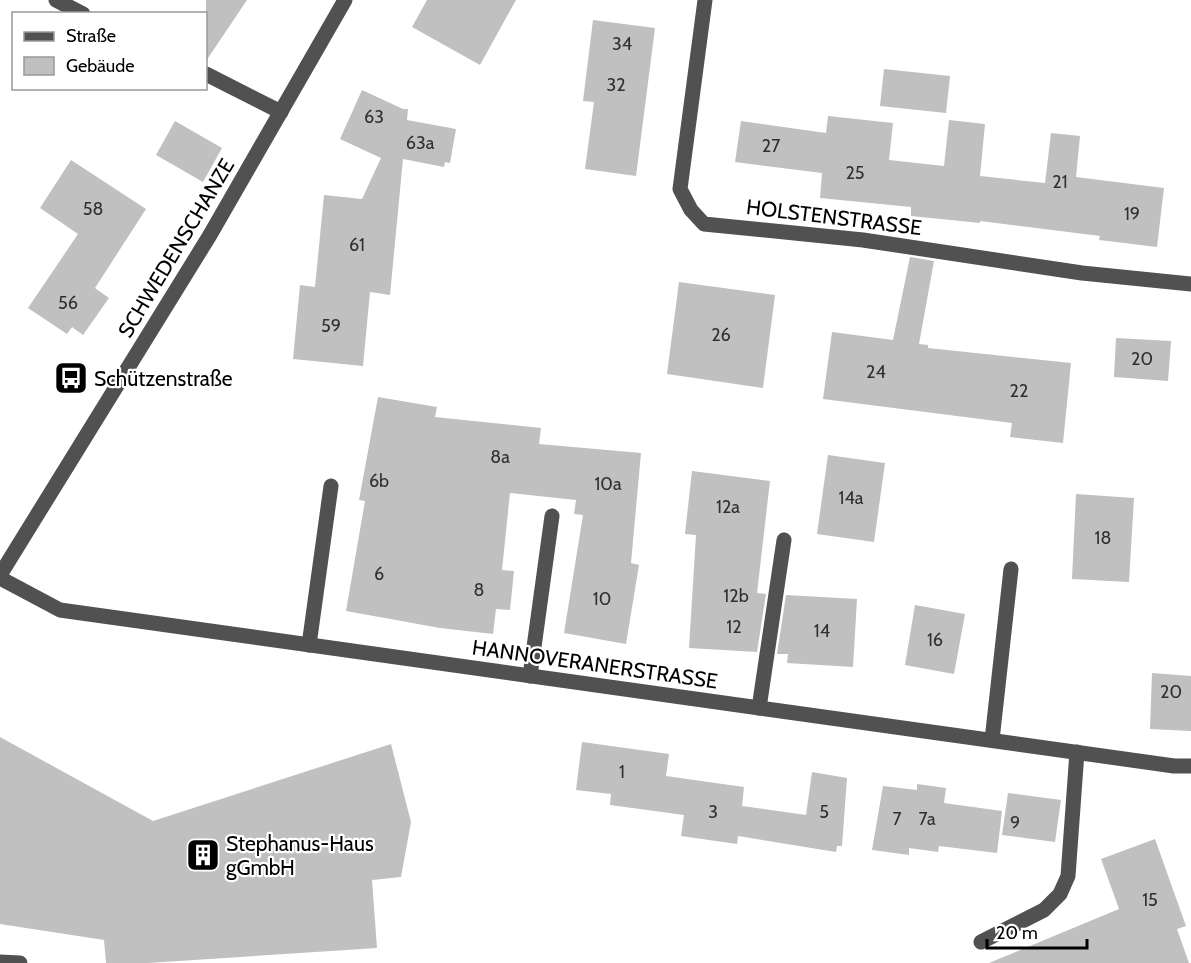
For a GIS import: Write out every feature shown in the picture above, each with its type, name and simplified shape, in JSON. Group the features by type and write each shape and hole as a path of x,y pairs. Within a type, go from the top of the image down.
{"street":[{"path":"56,0 79,12"},
{"name":"SCHWEDENSCHANZE","path":"0,576 191,266 345,0"},
{"name":"HOLSTENSTRASSE","path":"705,0 680,189 691,210 704,224 863,240 1082,273 1191,284"},
{"path":"207,75 281,112"},
{"path":"309,645 331,486"},
{"path":"530,676 552,516"},
{"path":"759,708 784,540"},
{"path":"992,740 1011,569"},
{"name":"HANNOVERANERSTRASSE","path":"0,576 60,610 1174,766 1191,766"},
{"path":"981,942 1044,910 1060,894 1068,876 1077,752"},
{"path":"0,963 20,963"}],"building":[{"path":"206,0 247,0 207,60 207,12"},
{"path":"427,0 516,0 480,65 412,27"},
{"path":"593,20 655,28 636,176 585,169 594,102 583,101"},
{"path":"884,69 950,76 946,113 880,106"},
{"path":"362,90 403,109 408,109 407,120 456,129 450,163 445,162 444,167 403,159 390,295 370,292 363,366 293,359 300,285 315,287 324,195 362,199 381,158 340,139"},
{"path":"828,116 893,123 889,160 944,166 949,120 985,124 980,176 1045,183 1051,133 1080,136 1076,177 1164,188 1157,247 1099,240 1100,236 980,221 980,223 911,216 911,207 820,198 822,173 735,162 741,121 826,133"},
{"path":"175,121 222,148 203,182 156,155"},
{"path":"71,160 146,209 95,288 109,298 83,335 72,327 67,334 28,308 78,234 40,208"},
{"path":"910,257 934,261 919,344 928,345 928,348 1071,363 1063,443 1010,437 1012,423 823,399 832,332 893,340"},
{"path":"679,282 775,295 763,388 667,374"},
{"path":"1116,338 1171,341 1168,381 1114,377"},
{"path":"378,397 437,407 435,417 541,428 539,444 641,453 631,563 639,565 626,644 564,633 583,515 574,514 576,500 510,493 502,570 514,571 510,610 496,609 493,634 440,628 346,611 365,501 359,500"},
{"path":"828,455 885,463 874,542 817,534"},
{"path":"692,471 770,481 757,593 766,594 757,652 689,648 696,535 685,534"},
{"path":"1076,494 1134,498 1129,582 1072,579"},
{"path":"786,595 857,599 853,667 787,663 788,654 777,654"},
{"path":"915,605 965,614 954,674 905,665"},
{"path":"1152,673 1191,676 1191,731 1150,729"},
{"name":"Stephanus-Haus gGmbH","path":"0,737 153,821 391,744 411,822 401,877 372,880 377,948 148,963 106,963 104,940 0,924"},
{"path":"582,742 669,754 666,776 744,787 742,806 806,815 812,772 847,778 842,846 837,846 836,852 738,836 737,844 681,836 684,815 610,805 611,794 576,790"},
{"path":"917,784 946,788 944,803 1002,811 997,853 939,846 938,852 909,848 909,855 872,850 883,786 917,790"},
{"path":"1008,793 1061,800 1055,842 1002,835"},
{"path":"1155,839 1186,926 1177,929 1189,963 989,963 1119,909 1101,859"}],"place":[{"name":"Schützenstraße","path":"71,378"},
{"name":"Stephanus-Haus gGmbH","path":"203,855"}]}
